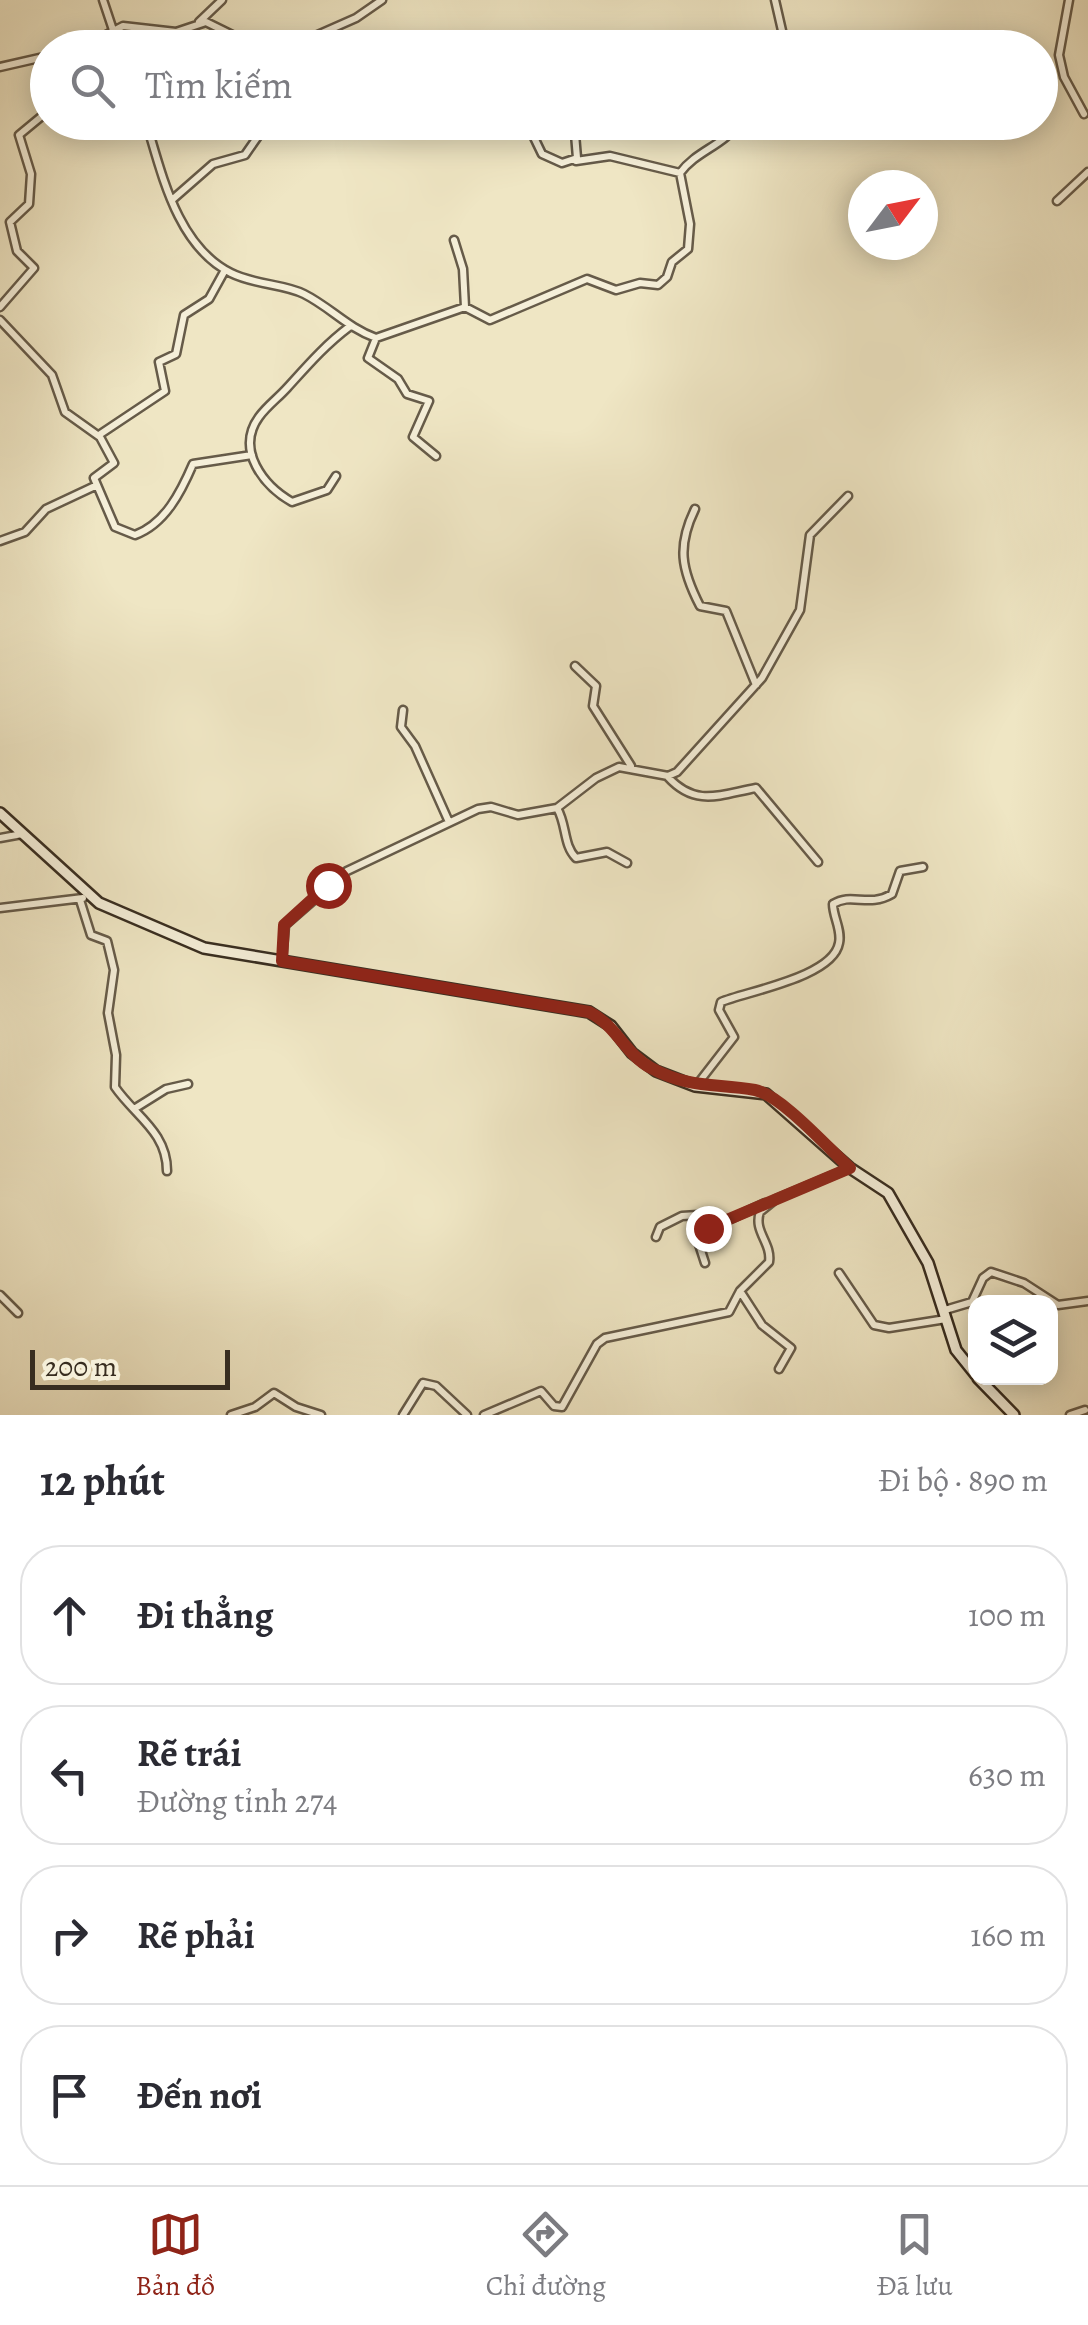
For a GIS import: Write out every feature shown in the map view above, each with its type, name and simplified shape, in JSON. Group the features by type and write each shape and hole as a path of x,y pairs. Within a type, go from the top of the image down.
{"main road":[{"path":"0,813 84,896 204,948 589,1012 611,1026 644,1064 695,1086 766,1094 896,1204 928,1263 956,1350 968,1365"},
{"path":"986,1385 1014,1415"}],"street":[{"path":"103,0 112,30 134,24 166,30"},
{"path":"198,23 222,0"},
{"path":"329,30 382,0"},
{"path":"775,0 782,30"},
{"path":"1069,0 1059,55 1064,77 1084,114"},
{"path":"181,30 214,22 225,30"},
{"path":"0,67 30,60"},
{"path":"0,307 11,290 33,272 33,265 15,246 10,222 29,204 31,174 19,135 30,126"},
{"path":"152,140 192,238 225,270 264,286 299,291 350,327 376,338 420,321 451,316 465,307"},
{"path":"173,199 190,190 213,164 245,154 255,140"},
{"path":"536,140 542,154 562,164 610,156 680,173"},
{"path":"575,140 576,161"},
{"path":"680,173 695,156 724,140"},
{"path":"1057,202 1088,172"},
{"path":"465,307 494,320 587,279 616,290 665,280 670,266 688,249 690,224 680,173"},
{"path":"454,240 463,269 465,307"},
{"path":"98,436 165,391 159,362 176,354 184,314 210,299 225,270"},
{"path":"0,320 52,375 65,412 98,436 114,463 95,475 95,486 112,524 135,535 166,514 186,484 193,464 252,455"},
{"path":"336,476 326,490 292,502 266,486 252,455 254,428 260,415 320,350 350,327"},
{"path":"376,338 368,358 398,379 407,394 429,402 413,437 436,456"},
{"path":"0,541 25,532 46,508 95,486"},
{"path":"668,776 677,772 756,687 800,610 810,535 848,496"},
{"path":"695,509 682,536 683,566 700,606 726,612 756,687"},
{"path":"575,666 596,686 593,706 631,766"},
{"path":"403,710 400,727 415,746 449,822"},
{"path":"282,961 284,925 328,885 357,866 485,807 518,815 557,808 608,770 631,766 668,776 686,794 700,797 724,798 756,788 818,862"},
{"path":"557,808 567,826 568,848 576,858 606,852 627,863"},
{"path":"0,838 23,834"},
{"path":"695,1086 734,1040 720,1010 722,1002 785,985 833,955 840,936 833,904 843,898 875,903 892,894 900,871 923,868"},
{"path":"0,908 84,896 91,934 109,945 114,970 108,1014 116,1056 114,1081 160,1136 168,1171"},
{"path":"134,1109 166,1088 188,1084"},
{"path":"705,1263 696,1238 708,1228 850,1168"},
{"path":"484,1415 541,1391 554,1406 562,1407 600,1340 636,1329 724,1315 740,1291 769,1262 769,1250 757,1220 760,1212 776,1199"},
{"path":"656,1237 660,1228 686,1214 698,1216 708,1228"},
{"path":"839,1273 874,1325 889,1328 946,1315 972,1302 983,1278 991,1272 1024,1282 1058,1305 1088,1301"},
{"path":"740,1291 762,1325 789,1342 791,1348 779,1370"},
{"path":"0,1295 18,1313"},
{"path":"402,1415 424,1383 436,1386 462,1413"},
{"path":"231,1415 255,1407 274,1393 296,1407 321,1415"},
{"path":"1070,1415 1086,1410"}],"route":[{"path":"328,885 284,925 282,961 419,980 589,1012 611,1026 632,1053 656,1071 695,1086 766,1094 850,1168 708,1228"}]}
